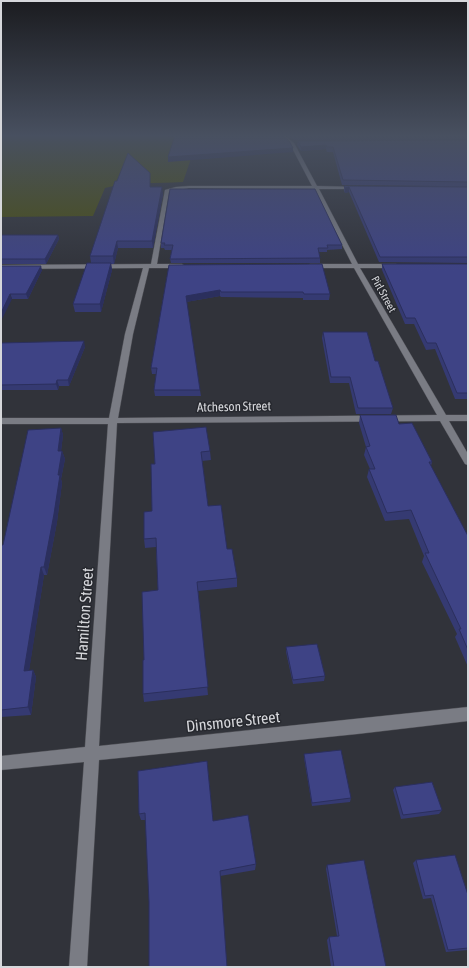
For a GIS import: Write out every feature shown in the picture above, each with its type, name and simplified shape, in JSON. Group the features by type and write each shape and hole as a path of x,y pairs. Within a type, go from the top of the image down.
{"street":[{"name":"Pirl Street","path":"313,181 356,266 393,332 444,417 468,462"},
{"name":"Hamilton Street","path":"78,967 113,422 129,334 150,267 167,191 176,188 316,188"},
{"path":"316,188 364,188"},
{"path":"1,267 186,266"},
{"path":"302,266 404,266"},
{"name":"Atcheson Street","path":"1,421 113,422 276,417 468,418"},
{"name":"Dinsmore Street","path":"1,763 357,728 468,714"}],"green space":[{"path":"1,181 183,181 134,184 105,188 93,216 1,217"}],"building":[{"path":"115,181 150,181 150,187 162,187 152,241 117,241 113,256 90,256"},
{"path":"416,181 468,181 468,182"},
{"path":"344,186 468,187 468,257 380,257 349,187 345,188"},
{"path":"170,189 315,189 342,245 327,245 328,248 318,248 320,258 170,259 173,245 164,245 165,243 161,243"},
{"path":"1,235 58,235 45,259 1,259"},
{"path":"87,263 111,263 100,304 73,304"},
{"path":"322,264 330,294 304,294 303,292 221,292 220,290 186,296 200,390 154,390 157,368 151,368 169,265"},
{"path":"382,264 468,264 468,393 457,393 436,343 427,343 415,318 406,318"},
{"path":"1,266 41,266 26,294 10,294 1,313"},
{"path":"323,332 367,332 375,361 378,361 393,408 358,408 350,377 331,377"},
{"path":"84,341 68,380 57,380 56,384 1,385 1,343"},
{"path":"360,415 396,415 399,424 412,423 432,462 429,462 468,536 468,650 459,629 461,629 425,553 429,553 411,510 387,513 369,469 375,469 366,447 370,446"},
{"path":"206,427 210,451 201,452 208,506 221,505 227,549 232,549 237,578 197,582 208,687 143,694 144,660 142,592 158,590 156,538 144,539 144,512 152,511 151,464 155,464 153,432"},
{"path":"61,428 58,451 62,451 58,475 60,475 44,567 41,567 24,671 33,670 28,707 1,710 1,545 3,545 28,430"},
{"path":"317,644 325,676 293,680 286,647"},
{"path":"341,750 351,798 312,803 304,754"},
{"path":"207,761 213,821 248,815 256,864 220,871 227,967 149,967 149,902 145,813 139,814 138,771"},
{"path":"432,782 442,810 403,815 395,787"},
{"path":"455,855 468,895 468,948 448,950 433,895 425,896 416,860"},
{"path":"364,860 386,967 334,967 329,937 339,936 327,865"}]}
